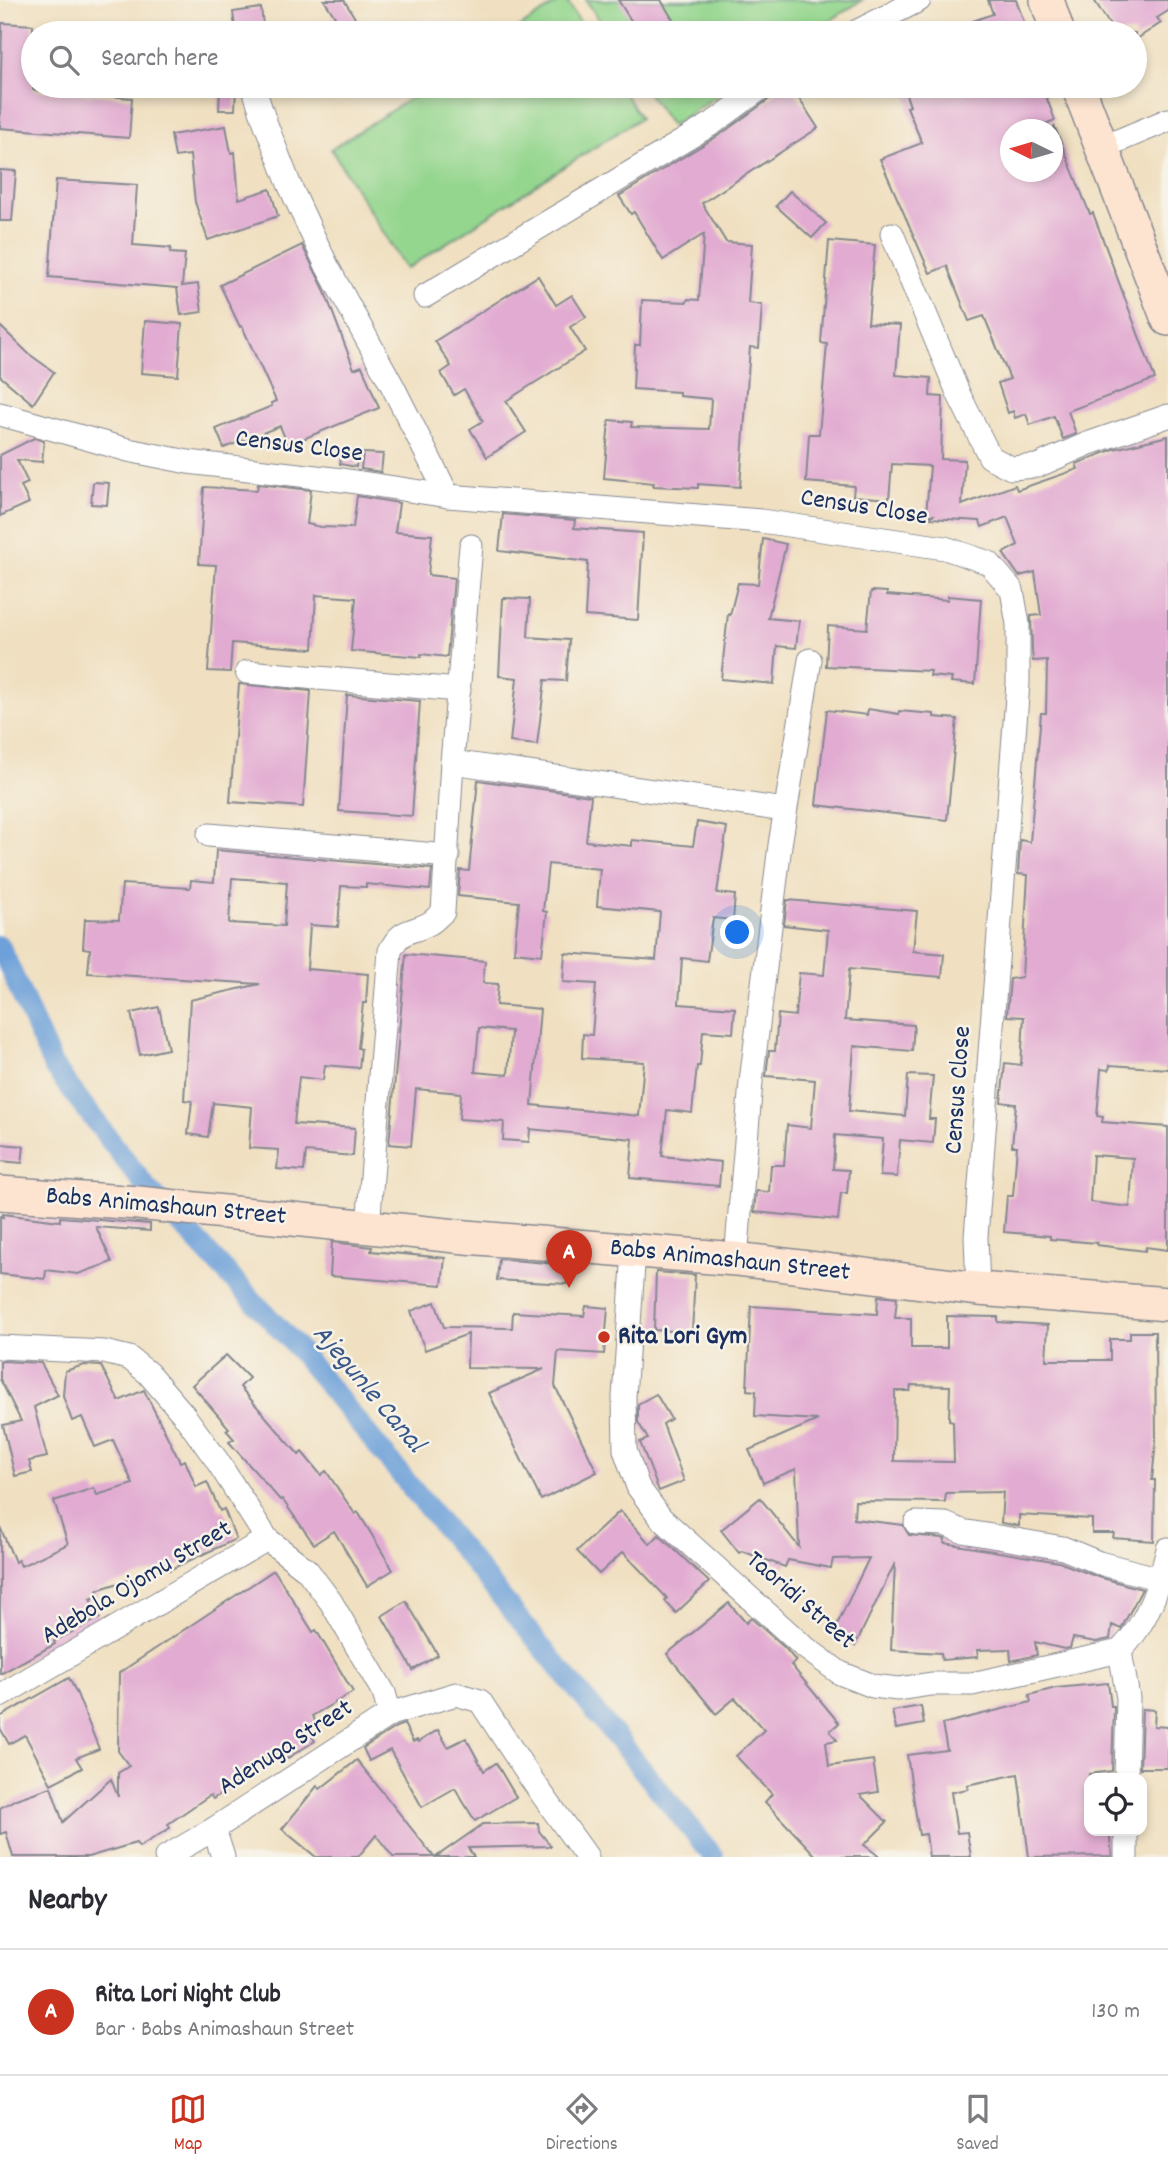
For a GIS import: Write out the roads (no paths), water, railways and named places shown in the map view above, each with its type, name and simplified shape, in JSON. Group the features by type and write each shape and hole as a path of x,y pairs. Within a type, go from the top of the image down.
{"main road":[{"path":"1047,0 1054,21"},
{"path":"1082,98 1168,319"},
{"name":"Babs Animashaun Street","path":"0,1193 262,1214 368,1227 736,1259 978,1289 1168,1304"}],"street":[{"path":"878,21 919,0"},
{"path":"258,98 289,184 327,266 392,385 448,496"},
{"path":"425,296 713,123 747,98"},
{"path":"1101,148 1168,120"},
{"path":"892,234 959,395 990,457 1011,468 1037,466 1087,444 1168,416"},
{"name":"Census Close","path":"0,414 160,457 448,496 750,520 945,548 989,563 1012,590 1018,624 1018,683 976,1237 978,1289"},
{"path":"368,1227 390,951 397,938 413,928 429,923 443,912 452,762 471,546"},
{"path":"736,1259 751,1082 785,810 810,660"},
{"path":"247,672 459,690"},
{"path":"452,762 785,810"},
{"path":"209,835 448,856"},
{"name":"Taoridi Street","path":"634,1251 624,1397 625,1450 638,1487 661,1518 803,1646 841,1674 873,1686 898,1689 931,1684 972,1684 1119,1651"},
{"path":"0,1347 104,1352 129,1358 148,1373 184,1415 216,1459 267,1539 307,1570 331,1602 384,1693 390,1714"},
{"path":"916,1523 945,1524 962,1531 1063,1548 1099,1563 1164,1580"},
{"name":"Adebola Ojomu Street","path":"0,1696 267,1539"},
{"path":"1126,1773 1128,1698 1119,1651 1133,1637 1164,1580 1168,1549"},
{"name":"Adenuga Street","path":"166,1857 214,1829 390,1714 456,1694 480,1701 587,1857"},
{"path":"214,1829 223,1857"},
{"path":"1126,1836 1126,1857"}],"waterway":[{"name":"Ajegunle Canal","path":"0,946 53,1066 146,1187 293,1343 714,1857"}],"place":[{"name":"Rita Lori Night Club","path":"569,1288"},
{"name":"Rita Lori Gym","path":"604,1337"}]}
